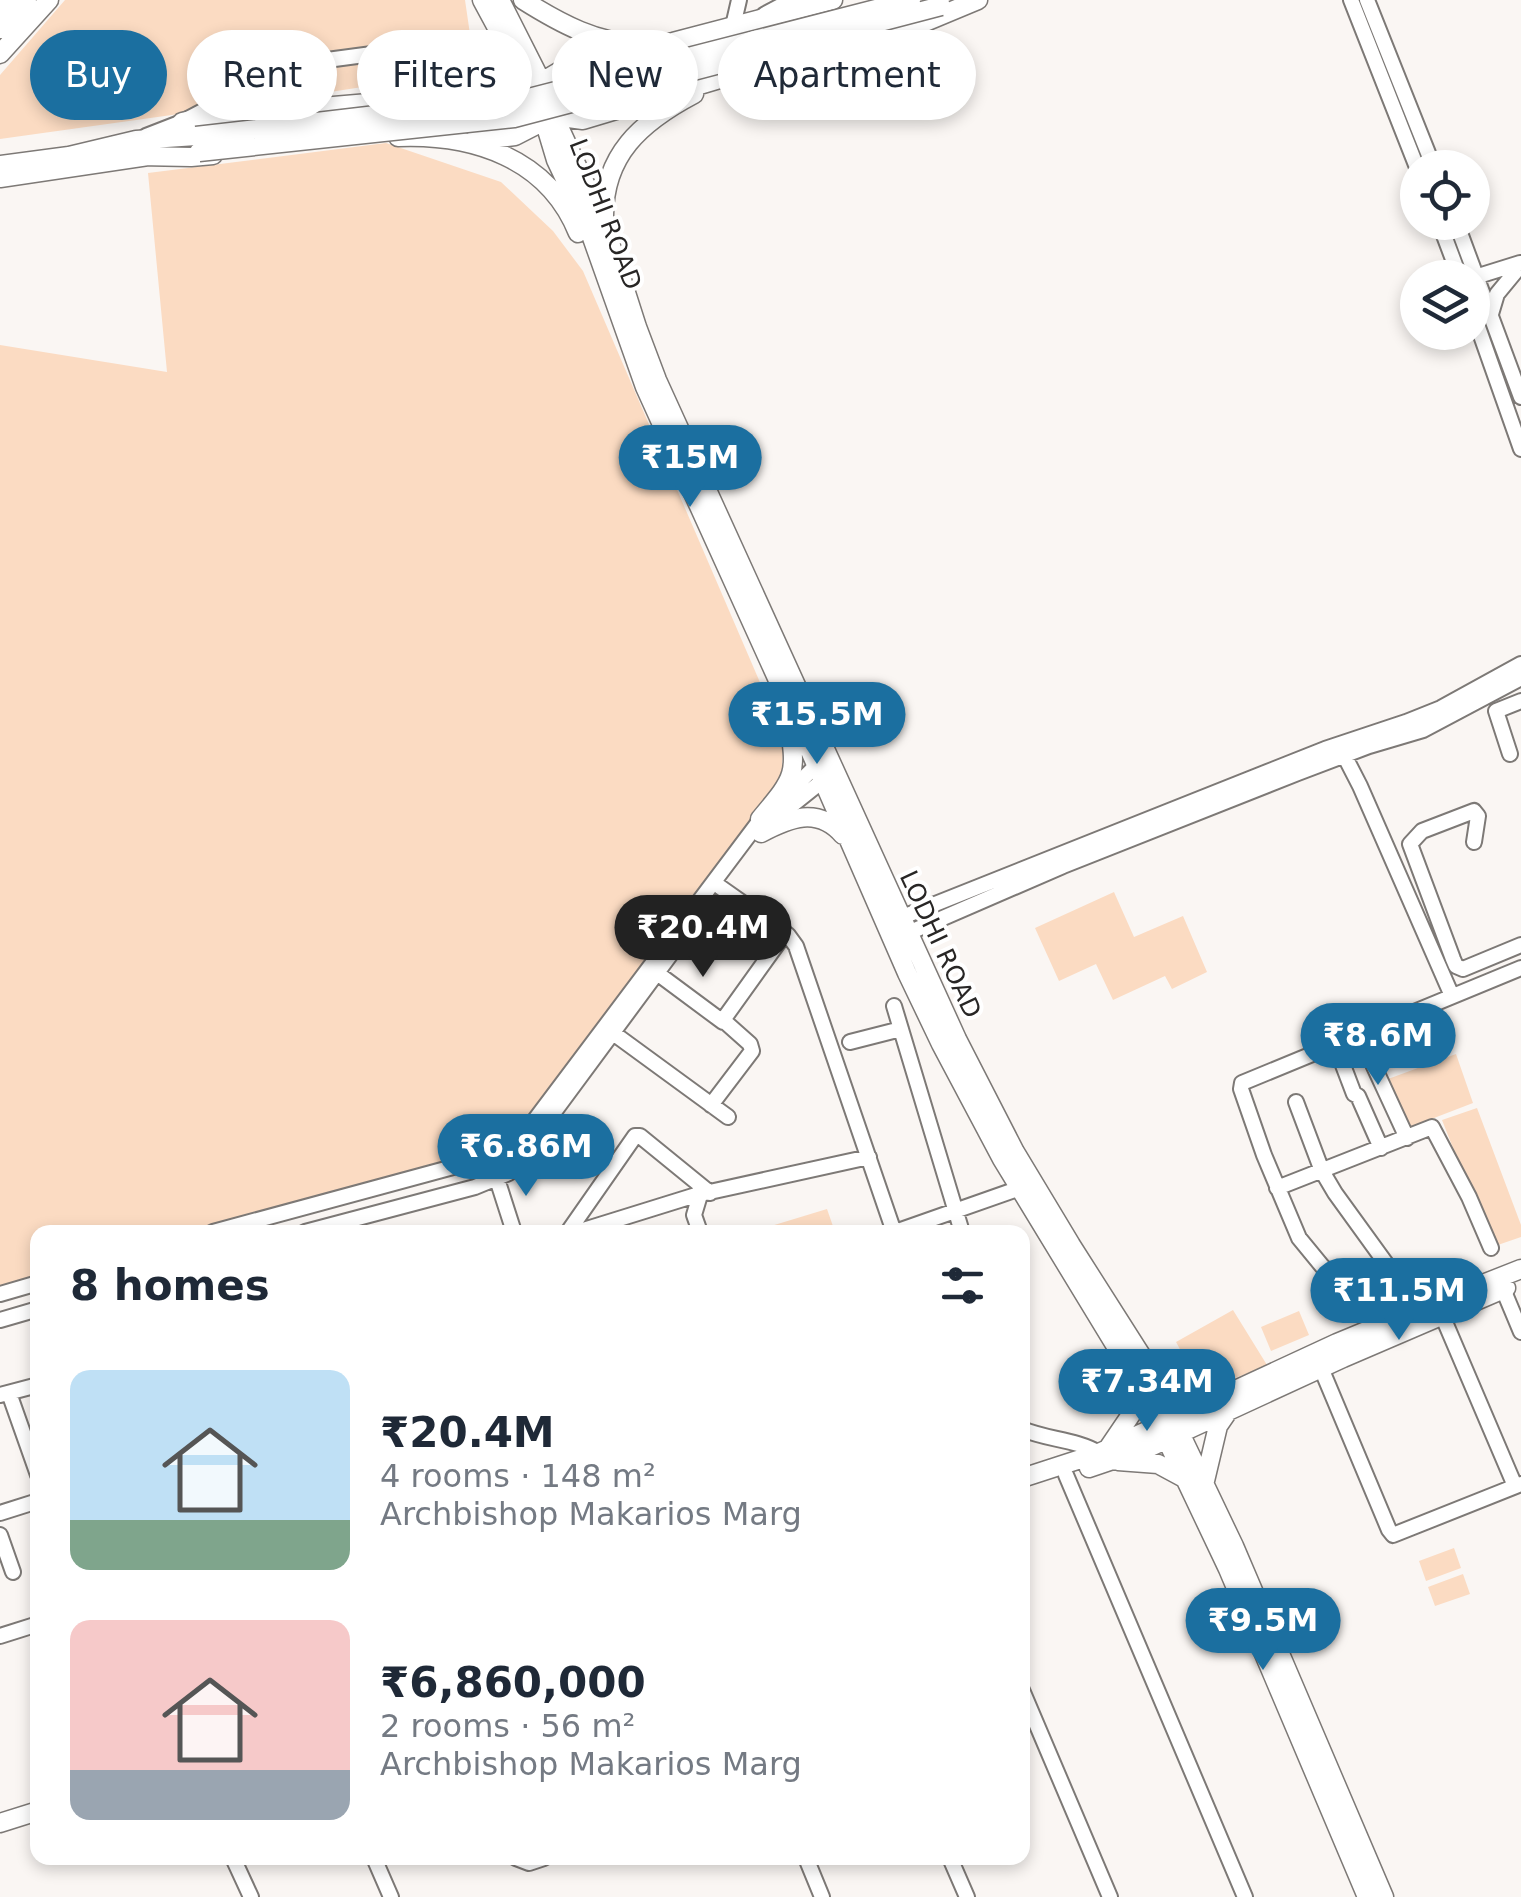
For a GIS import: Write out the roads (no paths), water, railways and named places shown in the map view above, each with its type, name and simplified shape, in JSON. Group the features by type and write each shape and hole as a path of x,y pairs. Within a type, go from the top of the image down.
{"highway":[{"path":"766,17 798,0"}],"main road":[{"path":"0,11 10,0"},
{"path":"0,30 27,0"},
{"path":"0,54 48,0"},
{"name":"LODHI ROAD","path":"482,0 536,86"},
{"name":"LODHI ROAD","path":"500,0 536,86"},
{"path":"523,0 582,30"},
{"path":"698,35 833,0"},
{"path":"197,144 376,115 509,103 910,0"},
{"path":"898,30 978,0"},
{"path":"0,166 137,148 514,118 947,3"},
{"path":"182,122 536,86 552,76"},
{"path":"604,227 604,197 612,167 630,138 674,105 718,84"},
{"name":"LODHI ROAD","path":"536,86 553,86 560,95 560,106 549,118 532,116 526,109 524,100 536,86"},
{"name":"LODHI ROAD","path":"549,118 604,227 657,380 896,929 941,1044 1020,1188 1204,1485 1234,1546 1384,1897"},
{"name":"LODHI ROAD","path":"549,118 556,160 590,232 645,386 784,693 826,768 850,842 1015,1152 1148,1366 1169,1429"},
{"path":"468,142 515,136 552,118"},
{"path":"0,178 137,148 191,157 403,136 468,142 519,163 553,188 623,330"},
{"path":"760,826 793,772 784,693"},
{"path":"760,826 788,818 821,819 836,826 850,842"},
{"path":"1030,1476 1106,1454 1169,1429 1418,1308 1521,1269"},
{"path":"1148,1366 1225,1402 1320,1368 1521,1282"},
{"path":"1030,1487 1066,1475 1106,1454 1145,1394"},
{"path":"1204,1485 1225,1402"},
{"path":"1169,1429 1184,1478 1228,1569 1367,1897"},
{"path":"1106,1454 1158,1464 1184,1478"},
{"path":"0,1824 30,1813"},
{"path":"0,1831 30,1821"}],"street":[{"path":"733,26 739,0"},
{"path":"1350,0 1410,150"},
{"path":"1368,0 1427,150"},
{"path":"137,148 272,75 326,60 387,52 457,55 492,63 536,86"},
{"path":"1490,273 1521,264"},
{"path":"1521,264 1498,294 1491,314 1521,396"},
{"path":"1486,350 1521,448"},
{"path":"896,929 1441,708 1521,664"},
{"path":"1342,749 1423,730 1521,678"},
{"path":"1510,754 1496,712 1521,701"},
{"path":"1342,749 1452,996"},
{"path":"237,1225 503,1152 519,1141 609,1029 760,826 766,825 826,768"},
{"path":"1474,842 1478,816 1474,811 1422,831 1410,844 1456,966 1463,969 1521,946"},
{"path":"344,1225 509,1173 609,1029 657,974 720,888 760,826"},
{"path":"720,888 788,936 796,946 892,1225"},
{"path":"723,1022 781,939 788,936"},
{"path":"1363,1302 1299,1238 1240,1085 1244,1080 1521,968"},
{"path":"657,974 750,1044 752,1051 711,1104"},
{"path":"894,1006 960,1225"},
{"path":"850,1042 901,1028"},
{"path":"609,1029 728,1116"},
{"path":"1359,1034 1407,1138"},
{"path":"1335,1044 1381,1148"},
{"path":"1296,1102 1322,1171 1418,1308"},
{"path":"1278,1188 1434,1129 1470,1197 1491,1248"},
{"path":"573,1225 635,1136 640,1136 705,1194"},
{"path":"618,1225 705,1194 868,1157"},
{"path":"497,1179 512,1225"},
{"path":"914,1225 1020,1188"},
{"path":"697,1225 694,1216 705,1194"},
{"path":"0,1294 30,1285"},
{"path":"1503,1290 1521,1332"},
{"path":"0,1320 30,1311"},
{"path":"1320,1368 1393,1535 1518,1485 1442,1315"},
{"path":"30,1387 5,1394 30,1455"},
{"path":"1030,1432 1106,1454"},
{"path":"1066,1475 1245,1897"},
{"path":"0,1513 30,1504"},
{"path":"0,1534 13,1572"},
{"path":"0,1636 30,1630"},
{"path":"1030,1709 1110,1897"},
{"path":"236,1865 252,1897"},
{"path":"377,1865 390,1897"},
{"path":"809,1865 822,1897"},
{"path":"953,1865 967,1897"}]}
